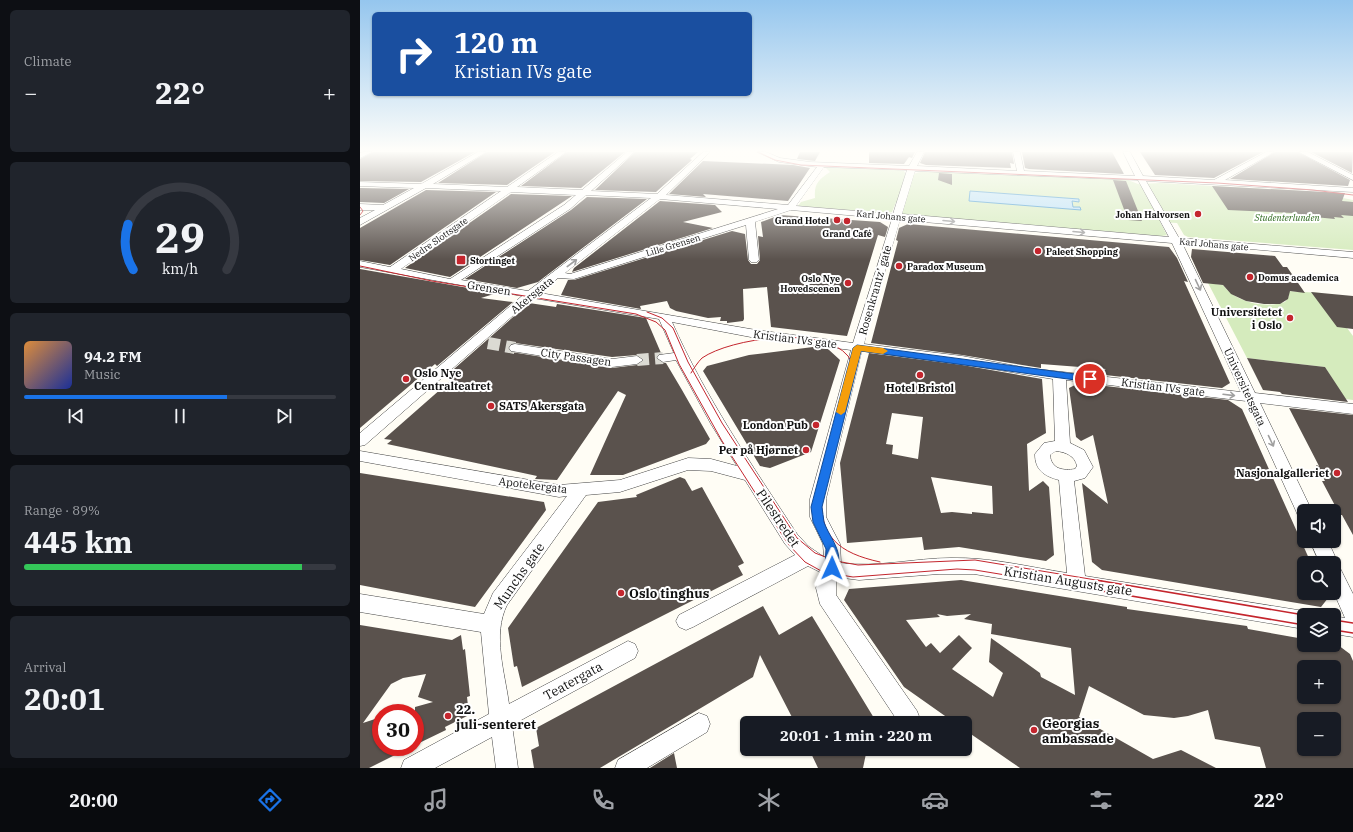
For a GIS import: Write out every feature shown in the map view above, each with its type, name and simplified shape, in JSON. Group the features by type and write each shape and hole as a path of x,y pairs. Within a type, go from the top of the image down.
{"street":[{"path":"360,222 421,188"},
{"name":"Karl Johans gate","path":"479,188 586,192 658,197 1353,255"},
{"path":"452,282 567,207 591,188"},
{"name":"Akersgata","path":"360,441 482,342 530,295 658,197 668,188"},
{"path":"790,208 805,188"},
{"name":"Rosenkrantz’ gate","path":"832,568 832,549 819,522 817,507 857,348 906,188"},
{"name":"Universitetsgata","path":"1146,188 1176,241 1301,504"},
{"path":"1306,188 1353,190"},
{"path":"1306,188 1353,198"},
{"name":"Nedre Slottsgate","path":"391,271 511,189"},
{"path":"360,207 386,208"},
{"name":"Lille Grensen","path":"556,275 570,277 790,208"},
{"path":"750,221 754,260"},
{"name":"Grensen","path":"360,264 452,282 633,311 666,319"},
{"name":"Kristian IVs gate","path":"666,319 738,332 962,360 1012,369 1353,409"},
{"name":"Pilestredet","path":"666,319 681,356 718,424 791,539 808,557 832,568"},
{"name":"City Passagen","path":"515,348 612,363 637,360"},
{"path":"663,358 681,356"},
{"path":"1059,375 1063,446"},
{"path":"1063,446 1076,451 1081,456 1085,466 1080,474 1066,477 1047,469 1041,458 1044,450 1049,447 1063,446"},
{"name":"Apotekergata","path":"360,456 545,490 581,490 626,485 688,464 711,465 750,475"},
{"path":"1066,477 1077,583"},
{"name":"Munchs gate","path":"507,768 490,639 490,624 494,610 500,599 581,490"},
{"path":"686,621 808,557"},
{"name":"Kristian Augusts gate","path":"832,568 846,572 858,572 957,565 1297,619"},
{"path":"832,568 825,583 827,598 907,716"},
{"path":"1341,589 1353,614"},
{"path":"360,603 490,624"},
{"path":"1341,625 1353,628"},
{"name":"Teatergata","path":"412,768 628,651"},
{"path":"626,768 699,724"}],"green space":[{"name":"Studenterlunden","path":"1248,188 1314,192 1353,200 1353,250 1188,237 1184,235 1177,223 1160,222 1167,235 1162,236 906,215 902,213 905,203 896,202 892,212 888,213 798,206 801,202 815,198 815,189"},
{"path":"1208,283 1223,285 1228,291 1243,300 1269,305 1285,302 1289,296 1287,291 1321,293 1353,336 1353,400 1345,399 1325,367 1247,358"}],"water":[{"path":"970,191 1079,199 1079,202 1072,201 1073,207 1080,207 1081,210 969,201"}],"building":[{"path":"360,188 409,189 384,203 360,202"},
{"path":"597,188 661,188 656,192 595,190"},
{"path":"675,188 797,188 788,201 703,194 706,197 669,194"},
{"path":"1116,188 1129,188 1142,221 1128,220"},
{"path":"1213,188 1247,188 1345,193 1342,201 1353,202 1353,216 1341,215 1344,218 1334,217 1335,219 1304,216 1293,213 1228,210"},
{"path":"426,190 496,192 390,265 360,260 360,228"},
{"path":"511,194 572,196 450,277 405,268"},
{"path":"587,197 647,199 538,282 517,288 465,279 571,210"},
{"path":"660,201 715,205 722,212 683,222 713,228 572,272 574,268"},
{"path":"780,215 880,222 888,227 885,237 878,235 847,336 771,327 767,287 743,289 744,319 743,321 727,323 727,321 720,321 721,317 708,318 676,311 670,308 667,301 640,306 641,309 561,295 568,280 574,280 732,231 745,234 748,260 751,264 757,264 760,260 758,236 763,237 761,222"},
{"path":"908,224 1169,247 1177,258 1188,282 1184,281 1230,383 1222,388 1096,374 1106,369 1041,364 1041,368 962,355 871,343 898,241 896,240 899,228"},
{"name":"Domus academica","path":"1192,249 1275,256 1283,267 1287,267 1305,293 1290,291 1288,299 1280,304 1264,304 1246,301 1231,294 1223,285 1203,283 1191,257"},
{"path":"360,269 497,293 481,298 513,302 437,366 435,364 360,428"},
{"path":"1311,292 1353,296 1353,329 1337,327"},
{"path":"529,303 556,307 557,304 646,318 661,353 658,354 656,358 662,363 666,363 710,439 706,444 623,475 590,475 626,395 618,391 557,480 535,479 537,476 387,444 392,440 384,439 450,381 446,376","holes":["515,343 612,357 637,355 644,360 637,365 612,368 511,352 508,347"]},
{"path":"813,347 828,349 840,360 811,452 770,468 760,466 703,371 707,366 749,355"},
{"path":"869,353 962,365 1042,379 1046,433 1027,444 1029,491 1043,481 1049,487 1054,555 1046,561 959,547 924,550 922,537 847,543 840,463","holes":["892,413 923,417 918,459 892,454 893,445 886,444","931,477 992,486 993,514 972,512 972,514 952,512 941,513"]},
{"path":"1247,358 1325,367 1348,402 1282,394 1280,392 1263,390"},
{"path":"1079,383 1228,400 1242,409 1297,532 1297,548 1304,548 1308,556 1297,556 1297,600 1326,600 1321,607 1102,570 1092,562 1082,483 1108,504 1093,435 1081,441 1076,437 1069,388"},
{"name":"Nasjonalgalleriet","path":"1289,408 1353,415 1353,535 1341,515 1341,504 1334,504 1322,481 1325,481 1316,465 1319,466"},
{"path":"360,473 544,502 546,510 475,607 360,585"},
{"name":"Oslo tinghus","path":"680,477 685,479 692,491 702,487 744,563 738,566 743,575 522,687 517,666 514,667 508,628 598,502 637,497 636,495"},
{"path":"961,580 1127,607 1127,609 1247,626 1248,629 1297,638 1297,652 1341,652 1341,647 1350,654 1353,661 1353,768 1266,768 1260,747 1215,739 1208,710 1188,716 1174,718 1144,715 1089,686 1079,717 1153,759 1181,750 1216,768 1020,768 972,735 972,716 945,716 904,687 844,600 849,589","holes":["937,614 947,616 971,614 964,619 992,624 991,634 1071,648 1075,695 1041,677 1040,673 991,638 989,662 1003,673 993,697 952,669 972,648 959,635 940,653 931,643 926,647 906,620 940,617"]},
{"path":"763,606 779,635 812,616 873,716 791,716 760,655 753,677 600,768 534,768 531,750 539,746 536,728"},
{"path":"360,625 452,640 461,635 463,650 465,649 470,696 467,697 469,715 445,727 446,730 424,741 424,704 433,702 418,697 426,674 403,678 391,684 377,704 372,704 372,710 363,723 372,720 372,756 393,756 369,768 360,768"},
{"path":"674,753 677,768 650,768"},
{"path":"812,756 866,756 863,768 818,768"}],"tunnel":[{"path":"488,343 515,348"},
{"path":"637,360 663,358"}],"tram line":[{"path":"1283,188 1353,195"},
{"path":"360,207 363,211 360,215"},
{"path":"360,266 432,281 636,314 656,322 665,330 679,364 722,441 788,544 805,562 823,572 853,577 957,569 975,570 1040,581"},
{"path":"647,312 662,318 673,328 693,370"},
{"path":"693,370 702,358 716,351 754,340 776,338 819,340 836,346 849,357 854,373 822,492 822,508 824,521 828,532 834,540 853,554 880,562"},
{"path":"693,370 722,423 797,538 815,553 836,561 858,565 975,560 1099,580"},
{"path":"1036,580 1040,581"},
{"path":"1099,580 1297,614"},
{"path":"1040,581 1297,624"},
{"path":"1341,621 1353,623"},
{"path":"1341,631 1353,633"}],"slow traffic":[{"path":"841,412 857,348 883,351"}],"place":[{"name":"Johan Halvorsen","path":"1198,214"},
{"name":"Grand Hotel","path":"837,220"},
{"name":"Grand Café","path":"847,221"},
{"name":"Paleet Shopping","path":"1038,251"},
{"name":"Stortinget","path":"461,260"},
{"name":"Paradox Museum","path":"899,266"},
{"name":"Domus academica","path":"1250,277"},
{"name":"Oslo Nye Hovedscenen","path":"848,283"},
{"name":"Universitetet i Oslo","path":"1290,318"},
{"name":"Hotel Bristol","path":"920,375"},
{"name":"Oslo Nye Centralteatret","path":"406,379"},
{"name":"SATS Akersgata","path":"491,406"},
{"name":"London Pub","path":"816,425"},
{"name":"Per på Hjørnet","path":"806,450"},
{"name":"Nasjonalgalleriet","path":"1337,473"},
{"name":"Oslo tinghus","path":"621,593"},
{"name":"22. juli-senteret","path":"448,716"},
{"name":"Georgias ambassade","path":"1034,730"}],"route":[{"path":"832,568 832,549 821,527 816,512 818,498 857,348 962,360 1027,372 1090,379"}]}
